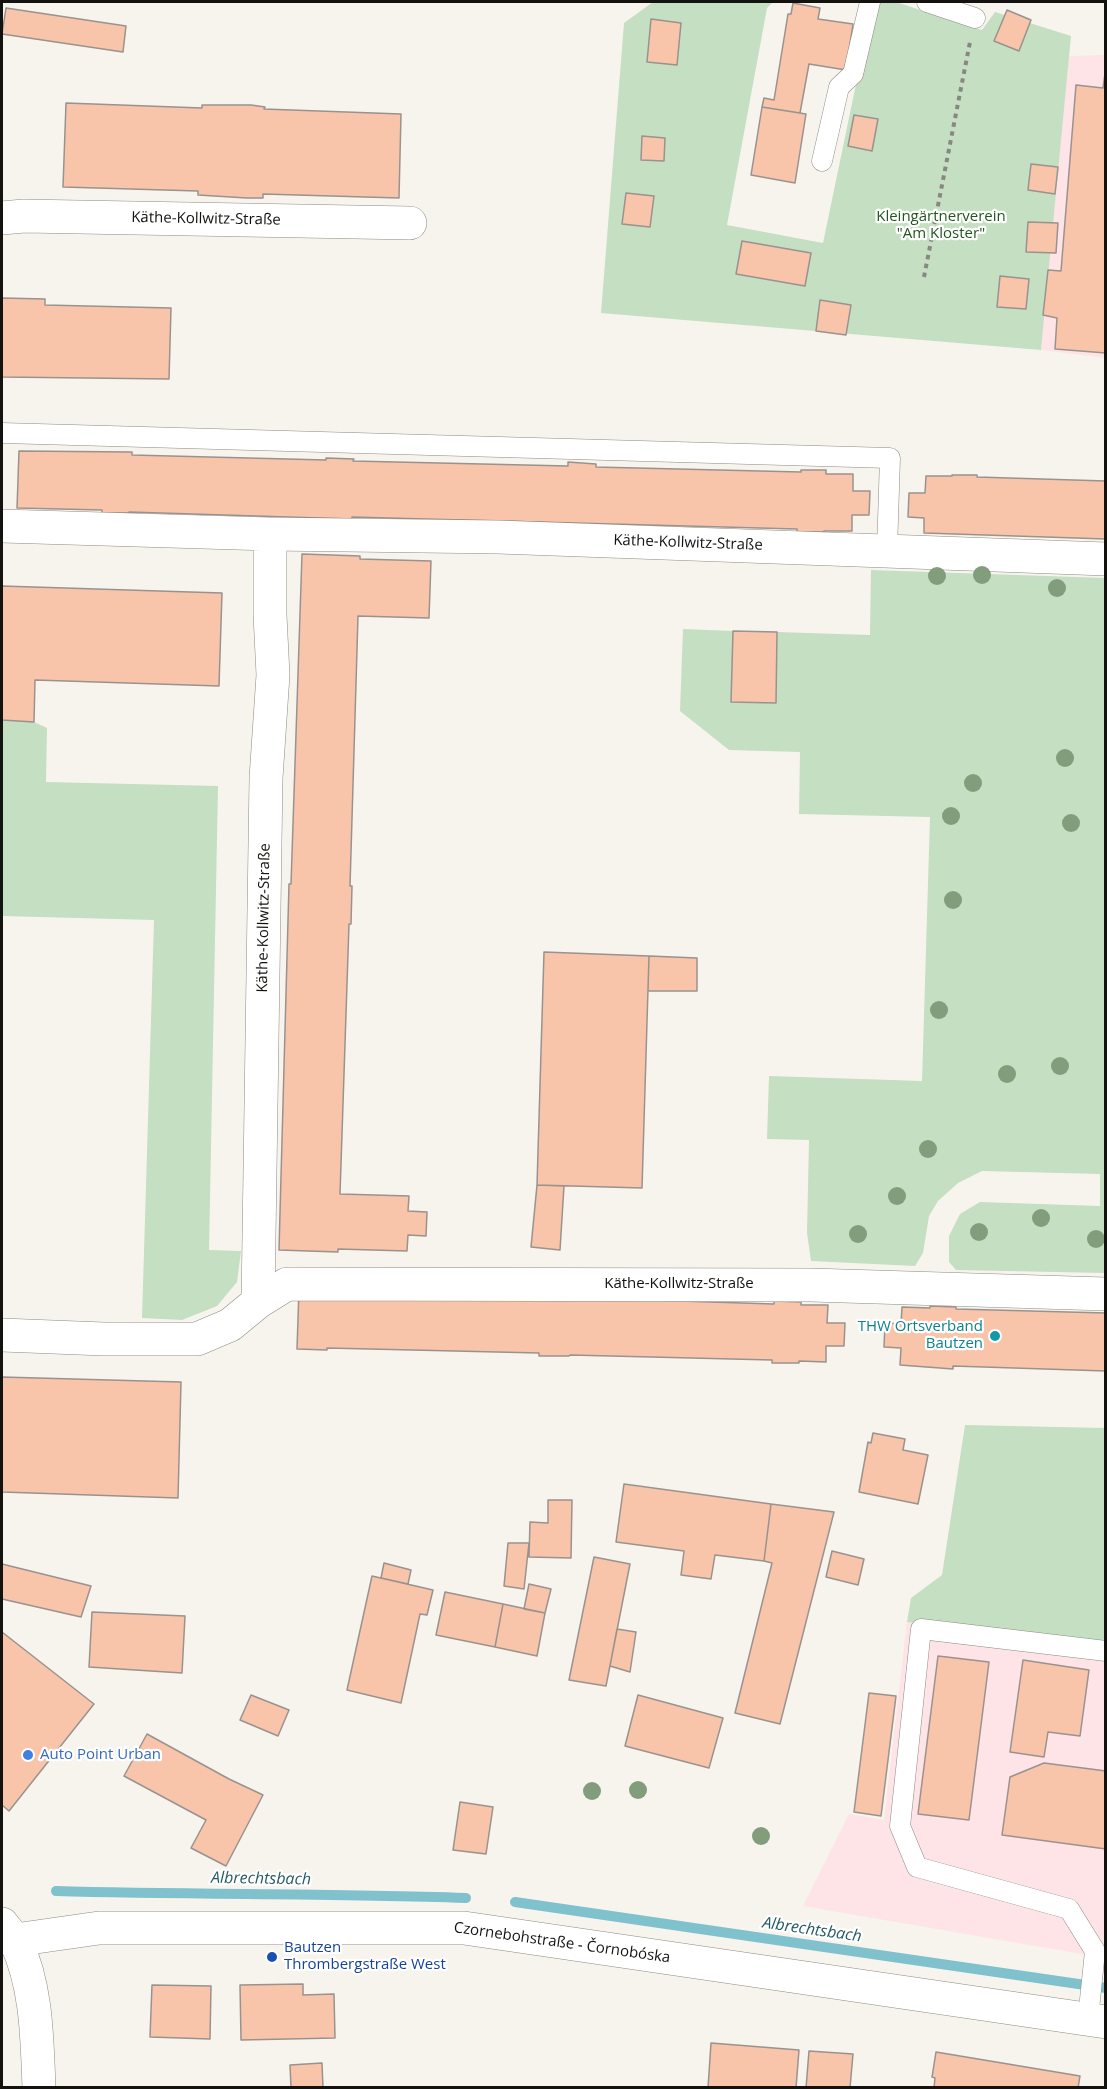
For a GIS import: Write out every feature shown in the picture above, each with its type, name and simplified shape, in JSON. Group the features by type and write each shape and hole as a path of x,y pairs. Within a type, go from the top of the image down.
{"street":[{"name":"Käthe-Kollwitz-Straße","path":"2,218 24,216 410,223"},
{"name":"Käthe-Kollwitz-Straße","path":"2,526 270,534 498,537 1106,559"},
{"name":"Käthe-Kollwitz-Straße","path":"258,1302 266,778 273,675 270,534"},
{"name":"Käthe-Kollwitz-Straße","path":"2,1335 104,1339 196,1339 230,1326 258,1302 287,1284 811,1285 1106,1294"},
{"name":"Czornebohstraße - Čornobóska","path":"8,1932 99,1928 464,1928 1097,2021"},
{"path":"8,1932 30,1983 39,2088"}],"lane":[{"path":"822,161 839,87 853,74 870,2"},
{"path":"927,2 975,18"},
{"path":"2,433 890,458 887,551"},
{"path":"1097,2021 1095,1951 1069,1909 916,1867 900,1826 921,1629 1106,1651"}],"path":[{"path":"924,277 975,18"}],"shaded area":[{"path":"1105,55 1105,358 1041,350 1069,56"},
{"path":"907,1622 1105,1646 1105,1958 803,1906 849,1814 884,1820"}],"green space":[{"name":"Kleingärtnerverein \"Am Kloster\"","path":"653,2 773,2 767,8 727,225 823,243 855,89 880,2 896,2 982,30 995,12 1071,36 1041,350 601,313 624,23"},
{"path":"871,570 1105,578 1105,1273 956,1270 949,1262 949,1236 960,1214 980,1202 1100,1206 1100,1174 982,1171 958,1183 938,1201 929,1216 923,1253 915,1266 811,1261 807,1233 809,1140 767,1139 769,1076 922,1081 930,817 799,814 800,752 729,750 680,711 683,629 733,631 732,702 775,703 777,632 870,635"},
{"path":"2,720 34,722 47,728 46,782 218,786 209,1250 241,1251 237,1282 217,1306 182,1320 142,1318 154,920 2,916"},
{"path":"965,1425 1105,1428 1105,1645 907,1622 911,1598 942,1575"}],"building":[{"path":"793,3 820,8 818,19 853,24 846,70 809,64 800,113 762,107 764,98 774,100 788,14 791,14"},
{"path":"6,8 126,26 123,52 2,34"},
{"path":"1007,10 1031,20 1019,51 994,41"},
{"path":"651,19 681,23 677,65 647,62"},
{"path":"1106,66 1106,353 1055,349 1057,318 1043,315 1048,270 1061,271 1076,85 1103,88"},
{"path":"66,103 202,108 202,105 251,105 265,107 264,109 401,114 399,198 263,194 263,198 247,198 198,195 198,191 63,187"},
{"path":"762,107 806,114 795,183 751,175"},
{"path":"854,115 878,119 872,151 848,146"},
{"path":"642,136 665,138 664,161 641,160"},
{"path":"1031,164 1058,167 1055,194 1028,190"},
{"path":"626,193 654,196 650,227 622,224"},
{"path":"1028,222 1058,223 1056,253 1026,252"},
{"path":"742,241 811,253 805,286 736,274"},
{"path":"1000,276 1029,279 1026,309 997,307"},
{"path":"2,298 45,299 45,305 171,308 169,379 2,377"},
{"path":"820,300 851,305 846,335 816,331"},
{"path":"19,451 132,452 132,455 326,460 326,458 354,459 353,461 568,466 568,462 596,464 596,467 801,472 801,470 826,470 826,474 853,474 853,491 870,491 869,515 852,515 852,531 797,532 797,529 102,513 102,510 17,508"},
{"path":"926,476 1106,481 1106,539 924,533 924,518 908,517 909,493 925,493"},
{"path":"302,554 360,556 360,559 431,561 429,618 358,616 350,886 352,886 351,924 349,924 340,1194 409,1196 408,1211 427,1212 426,1236 408,1235 407,1251 279,1250 289,884 291,884"},
{"path":"2,586 222,593 219,686 35,680 34,722 2,720"},
{"path":"733,631 777,632 776,703 731,702"},
{"path":"544,952 649,956 642,1188 537,1185"},
{"path":"649,956 697,958 697,991 648,991"},
{"path":"537,1185 564,1186 560,1250 531,1247"},
{"path":"299,1289 774,1304 774,1301 801,1302 801,1305 828,1305 827,1323 845,1323 844,1346 826,1346 826,1362 799,1361 799,1363 772,1363 772,1360 539,1356 539,1353 297,1349"},
{"name":"THW Ortsverband Bautzen","path":"930,1306 956,1307 956,1309 1106,1313 1106,1371 953,1366 953,1369 900,1365 901,1348 884,1347 885,1323 901,1324 902,1307 930,1308"},
{"path":"2,1377 181,1382 178,1498 2,1492"},
{"path":"873,1433 905,1439 903,1450 928,1455 918,1504 859,1492 868,1442 871,1443"},
{"path":"624,1484 771,1504 764,1561 715,1555 711,1579 681,1575 684,1551 616,1542"},
{"path":"548,1500 572,1500 571,1558 529,1557 530,1522 548,1523"},
{"path":"771,1504 834,1512 780,1724 735,1713 772,1563 764,1561"},
{"path":"508,1543 529,1543 524,1589 504,1586"},
{"path":"832,1551 864,1559 858,1585 826,1577"},
{"path":"594,1557 630,1564 606,1686 569,1680"},
{"path":"384,1563 411,1570 408,1584 381,1578"},
{"path":"2,1564 91,1586 81,1617 2,1599"},
{"path":"372,1576 433,1590 427,1615 420,1614 401,1703 347,1690"},
{"path":"529,1584 551,1589 545,1613 524,1609"},
{"path":"445,1592 503,1604 495,1647 436,1635"},
{"path":"503,1604 545,1613 537,1656 495,1647"},
{"path":"92,1612 185,1616 182,1673 89,1667"},
{"path":"617,1629 636,1632 630,1672 610,1666"},
{"name":"Auto Point Urban","path":"2,1632 94,1704 9,1811 2,1805"},
{"path":"938,1656 989,1662 969,1820 918,1814"},
{"path":"1023,1660 1089,1670 1080,1736 1048,1732 1044,1757 1010,1752"},
{"path":"869,1693 896,1696 881,1816 854,1812"},
{"path":"251,1695 289,1710 278,1736 240,1720"},
{"path":"638,1695 723,1718 709,1768 625,1746"},
{"path":"147,1734 263,1795 226,1866 191,1848 206,1820 124,1776"},
{"path":"1044,1763 1106,1771 1106,1849 1002,1835 1010,1777"},
{"path":"460,1802 493,1807 486,1854 453,1850"},
{"path":"303,1984 303,1995 334,1994 335,2038 241,2040 240,1985"},
{"path":"152,1985 211,1986 210,2039 150,2037"},
{"path":"711,2043 799,2050 796,2088 708,2088"},
{"path":"809,2051 853,2054 850,2088 806,2088"},
{"path":"936,2052 1080,2076 1078,2088 934,2088 935,2078 932,2077"},
{"path":"322,2063 323,2088 291,2088 290,2065"}],"waterway":[{"name":"Albrechtsbach","path":"56,1891 466,1898"},
{"name":"Albrechtsbach","path":"515,1902 1106,1988"}],"place":[{"name":"THW Ortsverband Bautzen","path":"995,1336"},
{"name":"Auto Point Urban","path":"28,1755"},
{"name":"Bautzen Thrombergstraße West","path":"272,1957"}]}
